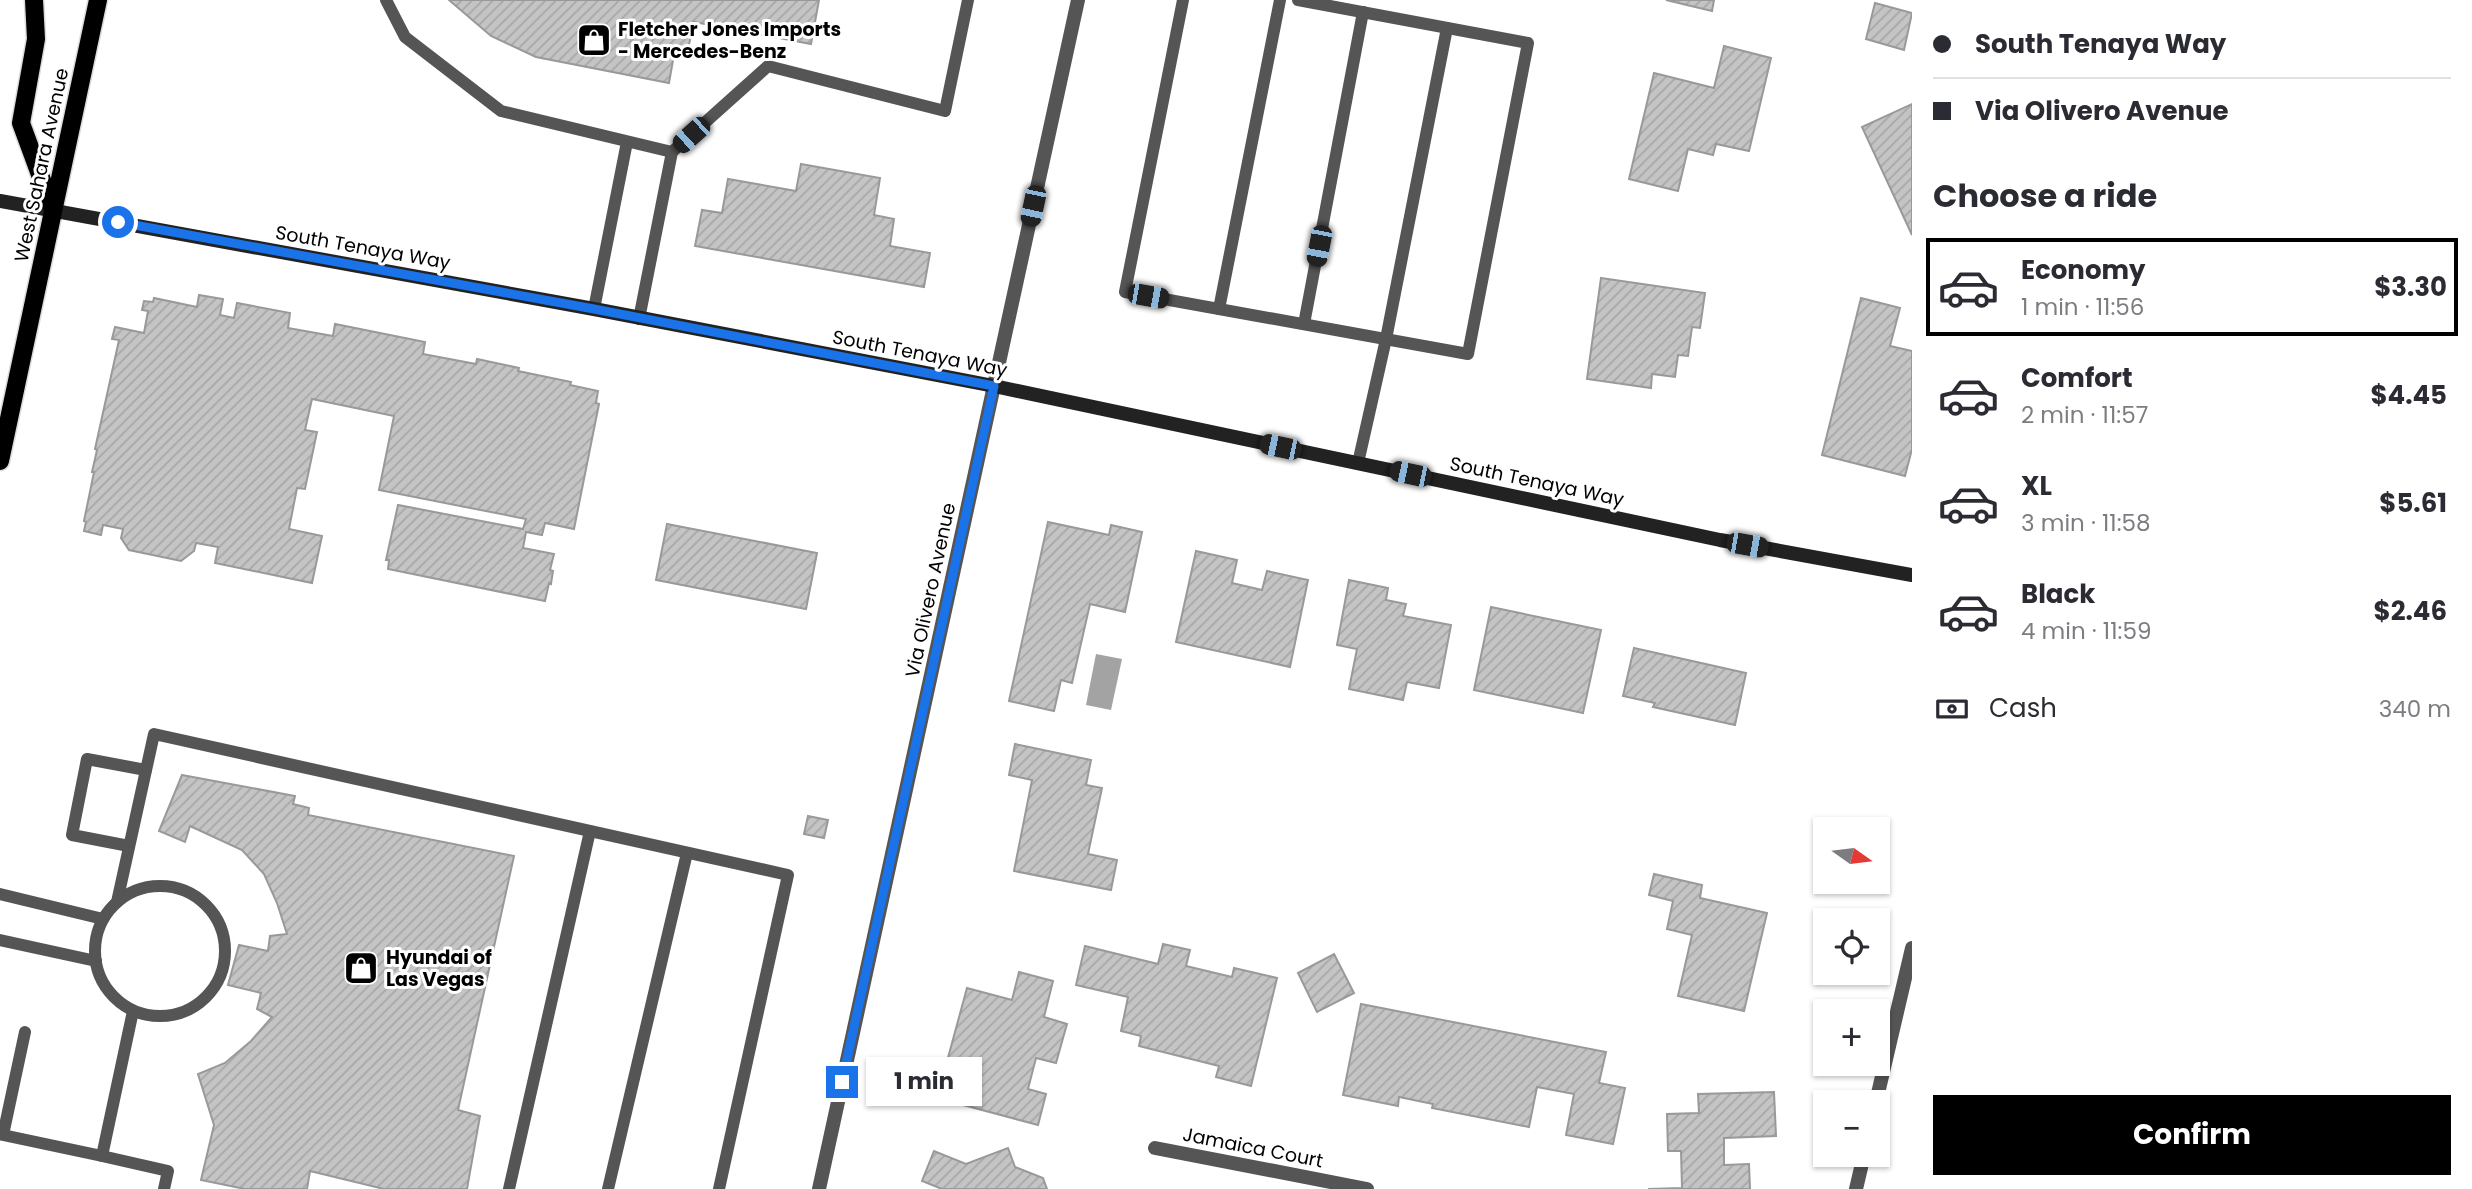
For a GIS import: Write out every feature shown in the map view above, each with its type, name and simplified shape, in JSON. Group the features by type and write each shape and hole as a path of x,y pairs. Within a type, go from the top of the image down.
{"main road":[{"path":"34,0 36,39 21,123 53,211"},
{"name":"West Sahara Avenue","path":"0,461 2,435 98,0"}],"street":[{"name":"Via Olivero Avenue","path":"819,1189 1078,0"},
{"name":"South Tenaya Way","path":"0,201 594,309 994,386 1720,540 1912,575"},
{"path":"1879,1090 1912,948"},
{"name":"Jamaica Court","path":"1155,1148 1342,1187 1367,1189"},
{"path":"1856,1189 1861,1167"}],"lane":[{"path":"386,0 405,37 501,111 671,152"},
{"path":"639,319 671,152 768,66 945,111 968,0"},
{"path":"1183,0 1125,292 1468,354 1528,43 1298,0"},
{"path":"1219,309 1280,0"},
{"path":"1304,324 1363,12"},
{"path":"1358,463 1386,339 1447,28"},
{"path":"594,309 627,142"},
{"path":"117,902 154,734 788,875 719,1189"},
{"path":"130,846 72,835 87,759 146,770"},
{"path":"509,1189 590,831"},
{"path":"608,1189 687,852"},
{"path":"156,885 177,887 197,896 212,911 222,930 226,952 222,972 211,991 196,1006 176,1015 154,1016 133,1011 116,999 102,982 96,961 96,939 103,919 117,902 135,890 156,885"},
{"path":"0,894 103,919"},
{"path":"0,940 96,961"},
{"path":"102,1156 133,1011"},
{"path":"25,1032 3,1135 168,1171 164,1189"}],"shaded area":[{"path":"1096,654 1122,659 1111,710 1086,705"}],"building":[{"name":"Fletcher Jones Imports - Mercedes-Benz","path":"449,0 819,0 811,44 694,22 688,49 675,49 669,83 536,57 491,36"},
{"path":"1666,0 1714,0 1712,11"},
{"path":"1875,3 1912,13 1904,50 1866,39"},
{"path":"1724,46 1771,58 1749,151 1716,144 1713,155 1688,149 1678,191 1629,179 1654,73 1714,88"},
{"path":"1912,104 1912,235 1862,127"},
{"path":"801,164 880,178 874,215 894,219 890,246 930,253 924,287 695,246 702,210 722,213 728,179 796,191"},
{"path":"1601,278 1705,293 1700,328 1692,327 1688,356 1678,355 1675,377 1652,374 1651,388 1587,379"},
{"path":"199,295 223,299 220,315 234,318 237,303 290,313 288,328 333,336 335,324 425,342 423,354 476,364 477,359 598,391 596,403 599,404 574,529 545,523 542,535 526,532 523,548 554,554 550,570 553,571 551,584 549,583 545,601 388,569 389,560 386,560 398,505 523,529 526,519 379,490 394,416 312,399 305,430 317,432 305,489 297,488 289,529 322,536 312,583 215,563 218,547 196,543 194,551 181,561 129,550 121,538 123,529 103,525 101,535 84,531 97,450 95,449 119,340 112,339 115,327 144,333 148,311 142,310 144,301 153,302 154,298 197,307"},
{"path":"1861,298 1900,308 1890,346 1912,351 1912,449 1905,476 1822,455"},
{"path":"1048,522 1109,535 1111,525 1142,532 1125,612 1090,604 1072,683 1061,680 1054,711 1009,701"},
{"path":"667,524 817,553 806,609 656,580"},
{"path":"1196,551 1237,560 1232,583 1262,590 1267,571 1308,580 1290,667 1176,642"},
{"path":"1349,580 1388,588 1386,600 1406,604 1403,616 1451,625 1439,688 1407,682 1403,700 1349,689 1357,649 1337,645"},
{"path":"1491,607 1601,630 1583,713 1474,690"},
{"path":"1634,648 1746,673 1735,725 1653,707 1655,703 1623,696"},
{"path":"1015,744 1091,760 1086,785 1102,788 1088,854 1117,860 1111,890 1014,871 1032,780 1009,775"},
{"name":"Hyundai of Las Vegas","path":"182,775 295,796 293,804 309,808 308,815 514,856 458,1110 480,1116 467,1189 384,1189 310,1171 307,1189 245,1189 201,1180 214,1125 198,1074 225,1063 251,1041 272,1017 257,1009 261,993 228,985 239,945 268,951 270,936 287,934 264,874 242,850 190,826 185,842 159,831"},
{"path":"808,816 828,820 824,838 804,834"},
{"path":"1654,874 1702,885 1700,898 1767,913 1744,1011 1678,996 1692,935 1667,929 1673,901 1649,895"},
{"path":"1163,944 1190,950 1186,966 1232,977 1234,968 1277,978 1251,1086 1216,1077 1219,1066 1139,1046 1141,1036 1121,1031 1128,997 1076,985 1085,946 1158,964"},
{"path":"1334,954 1354,993 1317,1012 1298,973"},
{"path":"1019,972 1053,981 1044,1017 1067,1024 1056,1063 1036,1058 1028,1089 1046,1094 1038,1125 937,1098 967,988 1012,1000"},
{"path":"1361,1004 1606,1052 1599,1083 1625,1088 1613,1144 1566,1135 1574,1094 1537,1087 1529,1127 1432,1108 1433,1104 1399,1097 1398,1106 1343,1095"},
{"path":"1774,1092 1776,1136 1724,1138 1724,1165 1749,1164 1750,1189 1648,1189 1682,1188 1681,1151 1668,1151 1667,1114 1699,1113 1698,1094"},
{"path":"1008,1148 1015,1167 1043,1178 1047,1189 942,1189 922,1181 934,1151 966,1164"}],"place":[{"name":"Fletcher Jones Imports - Mercedes-Benz","path":"594,40"},
{"name":"Hyundai of Las Vegas","path":"361,968"}],"route":[{"path":"118,222 994,386 842,1082"}]}
